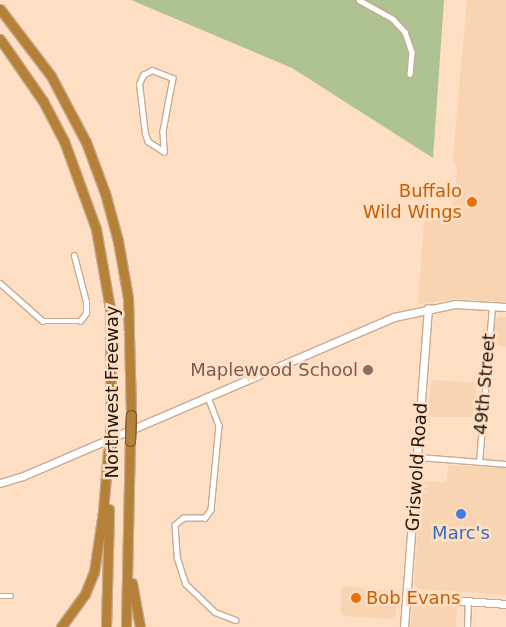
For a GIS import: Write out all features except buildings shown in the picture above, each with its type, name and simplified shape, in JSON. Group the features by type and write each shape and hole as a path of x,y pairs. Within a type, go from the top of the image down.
{"highway":[{"name":"Northwest Freeway","path":"0,9 55,84 86,142 105,193 118,241 128,298 131,415 126,627"},
{"name":"Northwest Freeway","path":"0,39 52,118 87,199 107,285 112,394 109,451 106,627"},
{"path":"61,627 85,594 94,572 104,512 109,451"},
{"path":"130,469 133,595 140,627"}],"street":[{"path":"359,0 393,19 405,32 412,52 410,74"},
{"path":"152,70 173,78 163,141 164,152 148,142 145,134 139,84 143,75 152,70"},
{"path":"0,282 43,321 80,320 86,310 74,256"},
{"name":"49th Street","path":"479,462 492,306"},
{"path":"0,483 24,476 384,321 428,308 506,307"},
{"name":"Griswold Road","path":"404,627 428,308"},
{"path":"208,397 219,425 211,510 205,518 184,518 175,525 176,555 180,574 186,584 215,612 236,620"},
{"path":"418,457 506,464"},
{"path":"0,596 11,596"},
{"path":"407,597 506,604"},
{"path":"467,627 468,601"}],"shaded area":[{"path":"467,0 506,0 506,302 457,299 418,304 424,219 451,205 455,197 457,171 453,157"},
{"path":"499,316 506,317 506,347 494,344 495,321"},
{"path":"435,380 476,383 475,417 432,417 428,412 431,383"},
{"path":"449,465 506,468 506,595 420,589 414,585 421,482 446,482"},
{"path":"342,586 394,591 397,594 395,619 344,616 340,611"},
{"path":"414,602 457,607 456,627 410,627"}],"green space":[{"path":"131,0 444,0 433,158 292,68"}],"place":[{"name":"Buffalo Wild Wings","path":"472,202"},
{"name":"Maplewood School","path":"368,370"},
{"name":"Marc's","path":"461,514"},
{"name":"Bob Evans","path":"356,598"}]}
